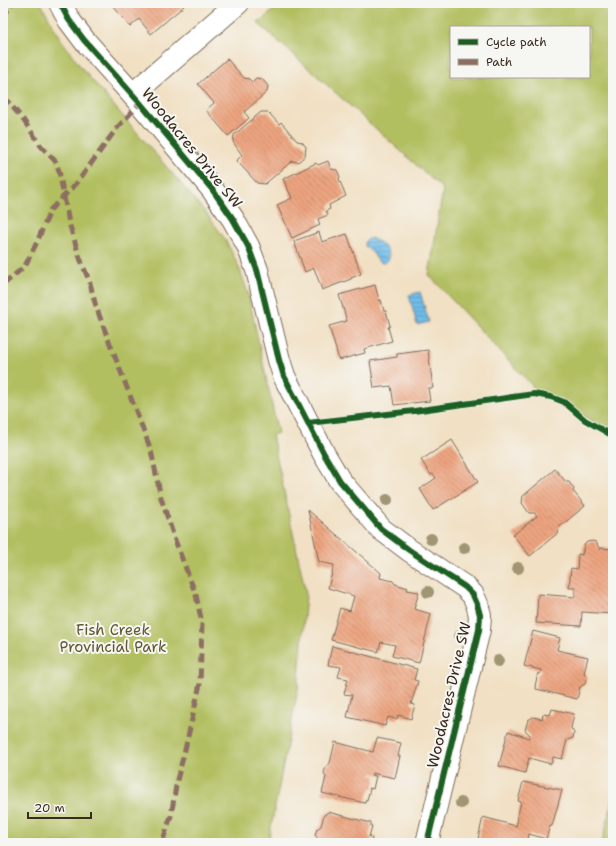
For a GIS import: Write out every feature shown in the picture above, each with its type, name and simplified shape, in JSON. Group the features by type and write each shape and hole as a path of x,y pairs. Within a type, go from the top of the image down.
{"street":[{"name":"Woodacres Drive SW","path":"60,3 69,20 84,40 132,94 212,189 233,218 248,246 257,270 284,376 324,454 340,481 381,529 409,550 465,587 473,595 477,604 480,615 479,630 427,843"},
{"path":"132,94 238,3"}],"green space":[{"name":"Fish Creek Provincial Park","path":"3,3 41,3 58,35 80,66 206,213 225,239 238,265 248,293 278,433 272,435 306,594 298,689 268,843 3,843"},
{"path":"282,3 613,3 613,432 538,392 429,275 443,189 258,23"},
{"path":"613,799 613,843 602,843"}],"water":[{"path":"371,238 381,244 388,252 389,259 385,263 379,262 372,252 365,246 365,241"},
{"path":"420,292 429,322 417,325 409,295"}],"building":[{"path":"116,3 181,3 184,6 151,34 139,19 130,27 113,6"},
{"path":"227,59 244,78 249,79 252,82 256,78 262,79 268,86 267,92 244,112 249,118 228,136 206,110 214,103 198,84"},
{"path":"261,112 268,112 279,124 281,122 297,141 302,142 306,147 305,156 298,162 292,161 265,184 257,183 237,161 242,155 233,142 234,135"},
{"path":"328,161 331,169 337,170 346,196 329,205 330,209 326,211 328,215 318,219 320,225 292,238 277,205 292,198 283,179 316,163 318,165"},
{"path":"319,232 322,242 347,234 361,274 322,290 314,268 305,272 294,241"},
{"path":"375,285 379,300 381,300 384,311 386,311 392,341 364,349 365,353 339,360 329,326 347,321 339,295"},
{"path":"428,350 433,388 428,388 430,401 394,405 391,386 374,388 370,361 397,357 397,354"},
{"path":"452,440 478,482 433,510 420,489 436,478 433,474 431,475 421,460"},
{"path":"555,469 566,482 569,482 574,489 573,491 585,506 557,529 559,532 530,556 513,535 537,516 535,513 529,513 522,503 523,496"},
{"path":"308,510 381,573 380,578 393,581 395,584 408,588 407,590 419,592 414,609 431,614 419,663 392,656 395,645 381,642 378,652 331,640 340,608 350,611 354,596 328,588 334,565 319,562"},
{"path":"587,542 596,542 600,550 600,548 613,549 613,614 582,612 581,626 536,623 538,594 575,597 575,588 569,588 571,568 577,569 578,554 582,555 584,545"},
{"path":"533,631 560,638 557,650 588,657 584,673 587,677 585,684 580,687 577,699 536,689 535,686 538,673 540,674 541,670 524,666"},
{"path":"332,646 417,669 414,680 418,681 411,704 415,705 411,719 398,715 397,719 388,717 385,726 347,717 352,695 344,694 348,679 338,677 341,667 328,665"},
{"path":"552,709 574,714 571,728 574,733 573,738 567,740 562,759 553,757 551,764 529,758 525,773 499,766 508,731 529,738 530,735 525,730 528,720 533,717 542,719 543,714 550,715"},
{"path":"377,738 401,743 398,756 400,756 395,778 372,773 371,775 376,776 373,789 369,788 370,789 365,803 322,793 326,777 324,773 326,766 330,763 335,742 373,752"},
{"path":"523,782 562,790 552,826 550,826 546,839 529,834 527,843 477,843 483,817 516,826 521,802 518,801"},
{"path":"328,812 371,823 372,826 369,837 372,838 371,843 317,843 318,839 315,835 317,829 321,826 324,815"}],"marked path":[{"path":"3,18 12,3"},
{"path":"3,96 22,118 41,146 56,162 69,223 80,258 90,283 102,323 151,450 161,498 196,595 202,623 200,684 177,780 171,816 162,843"},
{"path":"3,285 25,266 51,209 76,184 117,128 140,103"}],"cycle path":[{"path":"60,3 69,20 84,40 140,103 212,189 233,219 248,246 257,270 284,376 324,454 340,481 381,529 409,550 465,587 473,595 477,604 480,615 479,630 427,843"},
{"path":"308,423 414,411 534,394 551,397 564,402 585,420 613,436"}]}
